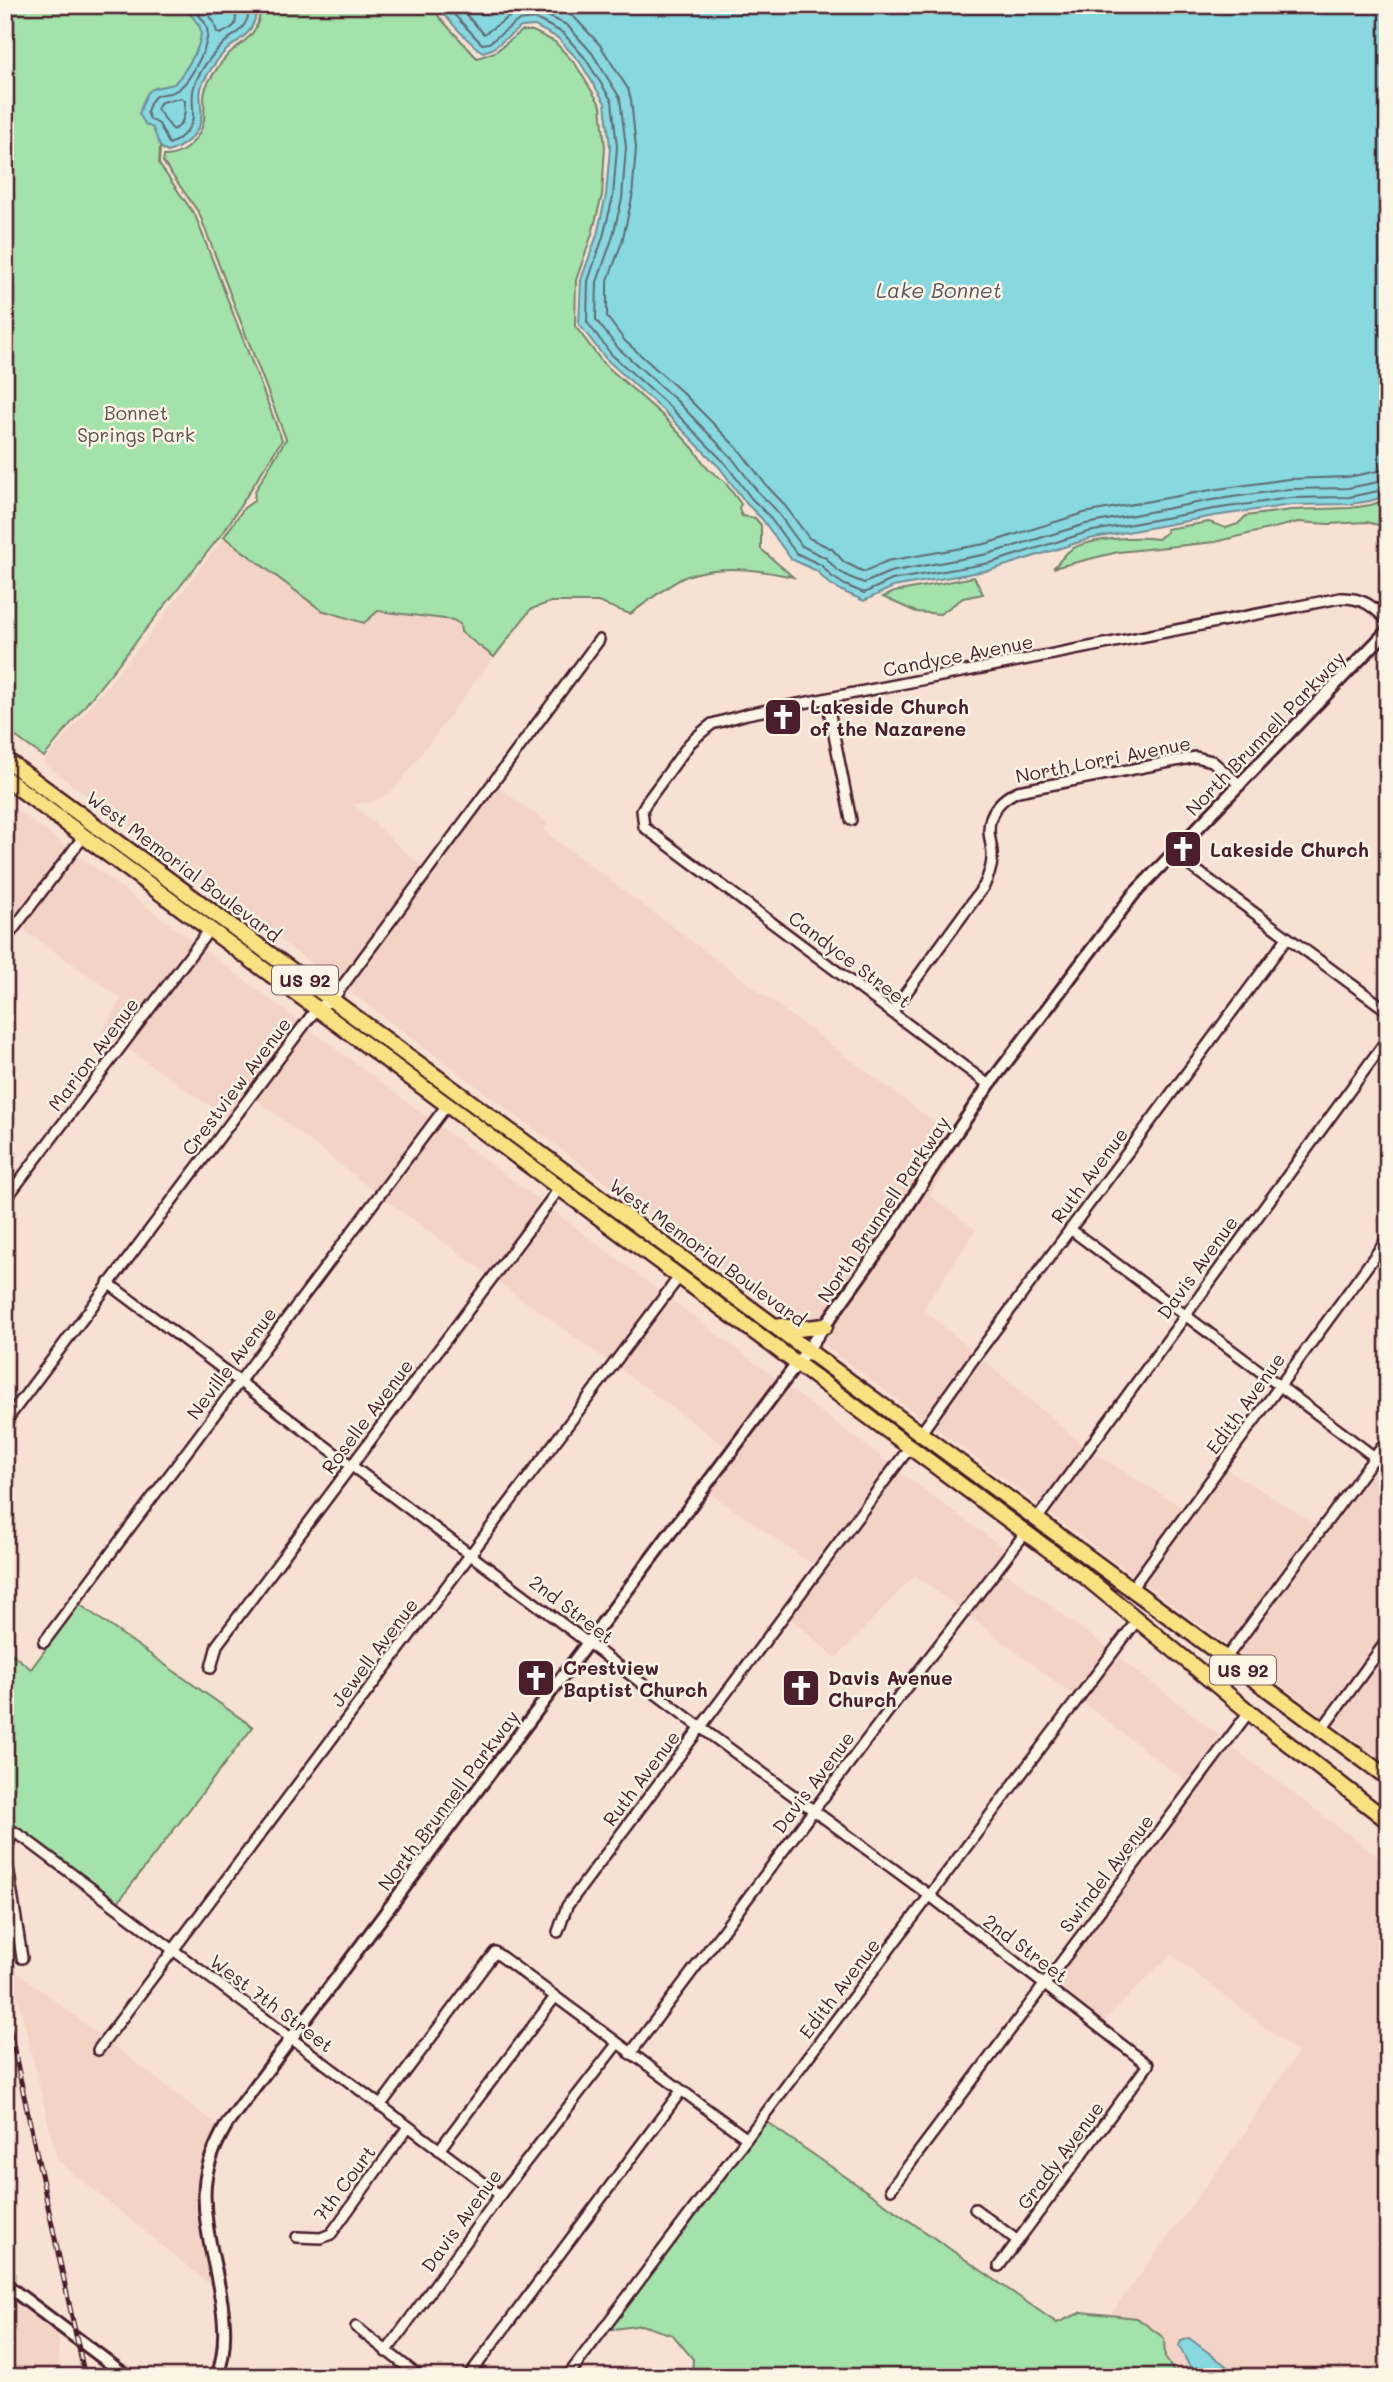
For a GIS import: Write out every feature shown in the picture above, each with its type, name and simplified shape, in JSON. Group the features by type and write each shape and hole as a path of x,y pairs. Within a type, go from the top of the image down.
{"main road":[{"name":"West Memorial Boulevard","path":"5,759 1388,1778"},
{"name":"West Memorial Boulevard","path":"5,777 1026,1532 1139,1619"},
{"path":"5,777 36,793 73,819 87,824 94,823"},
{"path":"84,836 104,841 196,907 216,914"},
{"path":"528,1166 572,1177"},
{"path":"559,1189 584,1193 605,1201"},
{"path":"774,1323 798,1329 825,1326"},
{"path":"1003,1515 1018,1519 1037,1518"},
{"path":"1026,1532 1044,1532 1062,1537"},
{"name":"US 92","path":"1139,1619 1249,1712 1388,1821"}],"street":[{"path":"5,528 5,542"},
{"name":"Candyce Avenue","path":"690,862 644,827 642,810 690,743 712,724 747,714 1340,598 1367,602 1388,621"},
{"name":"North Brunnell Parkway","path":"217,2377 225,2341 224,2317 205,2212 205,2182 210,2161 227,2124 825,1326 989,1085 1133,895 1388,630"},
{"name":"Crestview Avenue","path":"5,1422 317,1008 332,1000 599,640"},
{"path":"827,700 851,820"},
{"name":"North Lorri Avenue","path":"892,1012 984,886 993,857 989,829 992,816 998,804 1008,796 1018,791 1196,757 1212,761 1240,785"},
{"path":"5,940 84,836"},
{"path":"1174,854 1388,1011"},
{"name":"Candyce Street","path":"690,862 989,1085"},
{"name":"Marion Avenue","path":"5,1200 210,929"},
{"name":"Ruth Avenue","path":"921,1433 1287,938"},
{"name":"Davis Avenue","path":"1037,1518 1388,1038"},
{"name":"Neville Avenue","path":"44,1642 447,1105"},
{"name":"Roselle Avenue","path":"211,1668 217,1645 559,1189"},
{"path":"1070,1229 1388,1467"},
{"name":"Edith Avenue","path":"1131,1589 1388,1238"},
{"name":"Jewell Avenue","path":"98,2050 679,1277"},
{"name":"2nd Street","path":"108,1283 588,1643 816,1810 1148,2065"},
{"path":"5,1401 16,1408"},
{"path":"1226,1658 1388,1438"},
{"name":"Ruth Avenue","path":"558,1931 567,1906 910,1447"},
{"name":"Davis Avenue","path":"631,2054 1026,1532"},
{"name":"Edith Avenue","path":"567,2377 1139,1619"},
{"path":"1322,1729 1388,1639"},
{"name":"Swindel Avenue","path":"891,2189 1249,1712"},
{"name":"West 7th Street","path":"22,1958 6,1854 12,1831 500,2195"},
{"path":"380,2106 495,1952 746,2138"},
{"path":"439,2151 555,1997"},
{"name":"Davis Avenue","path":"386,2352 500,2195 617,2044"},
{"name":"Grady Avenue","path":"999,2266 1148,2065"},
{"path":"468,2377 681,2091"},
{"name":"7th Court","path":"297,2237 321,2238 331,2234 408,2127"},
{"path":"975,2209 1018,2241"},
{"path":"5,2284 128,2377"},
{"path":"356,2327 420,2377"}],"shaded area":[{"path":"224,537 321,610 378,611 453,621 460,624 461,632 494,657 395,789 373,802 353,804 423,868 338,983 43,763 149,635"},
{"path":"497,786 548,824 544,831 949,1133 884,1235 822,1321 794,1323 346,989"},
{"path":"5,801 68,848 13,922 5,917"},
{"path":"76,854 194,942 118,1042 103,1032 121,998 21,928"},
{"path":"202,948 300,1022 247,1092 243,1089 227,1118 126,1048"},
{"path":"308,1028 430,1119 375,1192 255,1098"},
{"path":"438,1125 543,1203 489,1275 383,1198"},
{"path":"957,1139 960,1141 930,1196 976,1230 923,1309 973,1351 924,1420 820,1342 893,1240"},
{"path":"551,1209 661,1292 609,1362 497,1281"},
{"path":"669,1298 778,1380 699,1486 726,1447 617,1367"},
{"path":"981,1358 1083,1445 1040,1506 933,1426"},
{"path":"786,1386 891,1464 815,1566 707,1491"},
{"path":"1091,1451 1183,1508 1134,1576 1048,1512"},
{"path":"1375,1464 1388,1474 1388,1630 1324,1717 1237,1653"},
{"path":"1225,1468 1318,1526 1229,1646 1142,1582"},
{"path":"899,1471 1006,1550 960,1609 915,1575 836,1658 789,1617"},
{"path":"1003,1570 1109,1649 1074,1696 968,1615"},
{"path":"1388,1647 1388,1765 1332,1723"},
{"path":"1116,1655 1219,1735 1189,1784 1082,1702"},
{"path":"1230,1746 1388,1864 1388,2377 1241,2377 1189,2338 1179,2346 1195,2377 1177,2377 1165,2357 1164,2338 1137,2318 1110,2315 1248,2129 1298,2053 1171,1954 1103,2022 1054,1979"},
{"path":"11,1967 102,2037 91,2052 99,2057 110,2043 220,2127 205,2159 200,2183 200,2213 213,2287 57,2160"},
{"path":"15,2298 58,2332 60,2377 5,2377 5,2312"}],"green space":[{"name":"Bonnet Springs Park","path":"5,5 249,5 256,13 250,29 222,54 203,82 200,91 201,120 196,131 183,144 172,150 167,152 160,147 159,164 195,215 282,440 225,530 44,757 5,729"},
{"path":"255,5 432,5 439,17 477,58 495,52 522,31 533,31 555,42 576,65 601,106 605,147 602,195 576,280 575,326 603,363 662,415 693,448 708,469 724,481 741,504 739,508 742,516 755,518 761,525 761,549 793,577 742,569 703,572 676,582 630,614 598,602 551,602 531,609 494,657 461,632 460,624 453,620 378,611 364,623 321,610 224,537 244,508 254,501 255,491 286,439 199,213 163,162 164,156 186,149 201,130 204,122 204,95 209,81 229,53 255,30 260,12"},
{"path":"1388,499 1388,528 1367,522 1298,522 1215,542 1118,552 1053,568 1069,551 1087,543 1125,538 1158,539 1167,532 1166,529 1209,522 1226,528 1238,524 1246,516 1291,510 1350,508"},
{"path":"974,577 983,594 963,598 940,614 916,612 883,597 894,592"},
{"path":"79,1604 253,1727 118,1902 5,1817 5,1648 31,1669"},
{"path":"765,2121 1057,2323 1082,2312 1137,2318 1164,2338 1165,2357 1177,2377 692,2377 693,2359 673,2335 641,2325 609,2330"}],"water":[{"path":"183,5 249,5 256,14 250,30 222,54 203,82 200,91 201,120 193,136 178,148 167,152 160,146 153,128 146,125 139,114 147,93 154,88 174,84 197,49 200,28"},
{"name":"Lake Bonnet","path":"437,5 1388,5 1388,495 1350,504 1291,505 1214,516 1089,539 991,570 893,587 864,601 842,591 827,582 817,571 791,559 720,468 665,412 606,359 579,324 581,280 597,235 606,195 610,147 605,103 580,62 558,38 535,26 521,27 492,49 483,52 458,30"},
{"path":"1189,2338 1241,2377 1195,2377 1179,2346 1181,2341"}],"railway":[{"path":"5,2008 85,2377"}],"place":[{"name":"Lakeside Church of the Nazarene","path":"783,717"},
{"name":"Lakeside Church","path":"1183,849"},
{"name":"Crestview Baptist Church","path":"536,1678"},
{"name":"Davis Avenue Church","path":"801,1688"}]}
